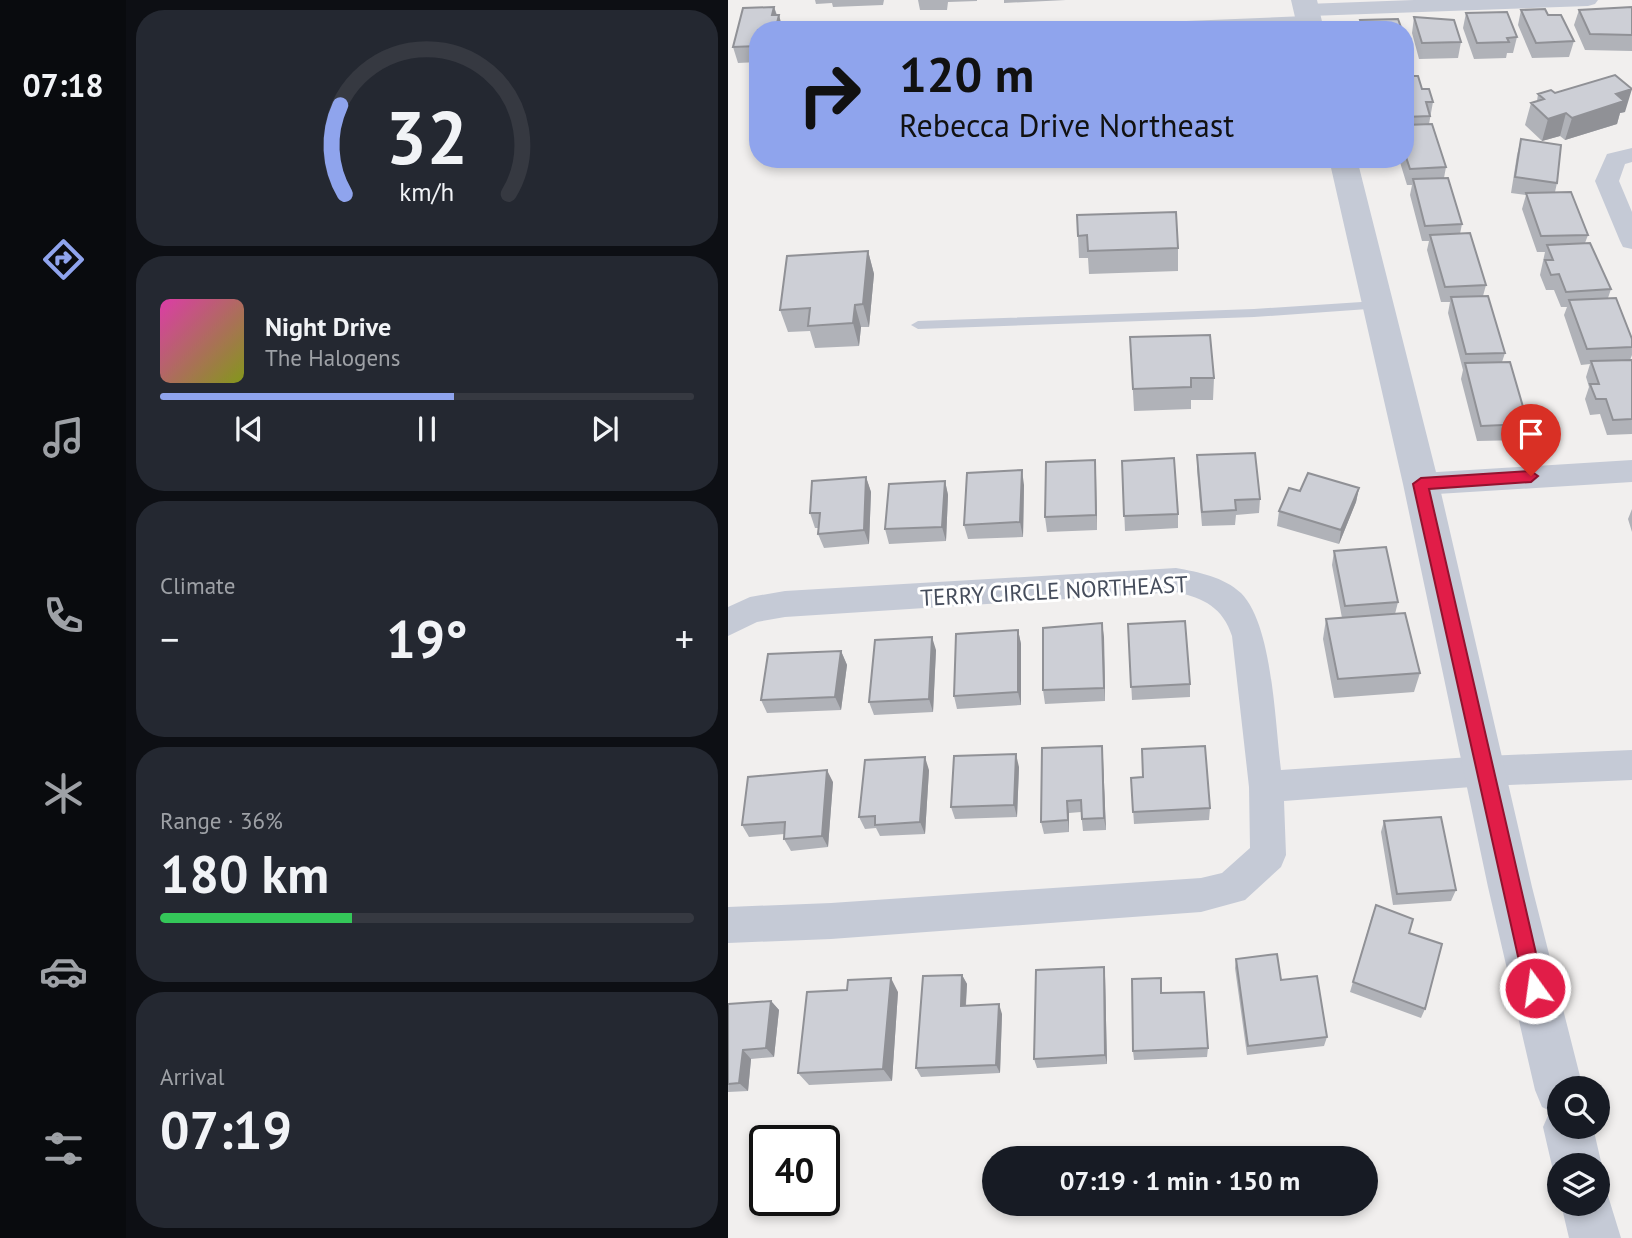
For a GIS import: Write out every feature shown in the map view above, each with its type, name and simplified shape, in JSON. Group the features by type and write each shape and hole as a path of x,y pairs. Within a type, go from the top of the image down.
{"street":[{"path":"1230,21 1588,0"},
{"path":"1632,155 1615,159 1607,181 1632,241"},
{"path":"1344,168 1421,484 1556,1076"},
{"path":"1421,484 1632,471"},
{"name":"TERRY CIRCLE NORTHEAST","path":"728,623 750,610 785,604 1176,580 1203,584 1227,599 1243,617 1254,675 1266,787 1268,855 1232,888 1174,899 728,925"},
{"path":"1266,787 1485,771 1632,765"},
{"path":"1590,1216 1595,1238"}],"lane":[{"path":"918,326 1254,313 1377,305"}],"building":[{"path":"774,7 772,15 779,15 778,21 749,21 749,46 733,47 743,8"},
{"path":"1632,7 1632,35 1590,34 1579,10"},
{"path":"1545,9 1548,15 1561,15 1574,41 1536,43 1521,10"},
{"path":"1507,12 1517,37 1507,38 1509,42 1477,43 1466,13"},
{"path":"1414,17 1454,20 1461,42 1422,43"},
{"path":"1398,19 1399,21 1360,21"},
{"path":"1615,75 1632,89 1616,94 1624,101 1572,118 1566,113 1548,119 1531,103 1544,99 1538,94 1551,90 1555,93"},
{"path":"1414,76 1418,76 1422,89 1429,89 1433,102 1426,102 1430,116 1414,117"},
{"path":"1432,124 1446,167 1410,169 1414,168 1414,125"},
{"path":"1521,139 1561,145 1557,183 1515,177"},
{"path":"1448,178 1462,224 1425,226 1413,179"},
{"path":"1571,192 1588,235 1541,236 1526,193"},
{"path":"1176,212 1178,248 1088,251 1087,235 1078,236 1077,215"},
{"path":"1470,233 1486,285 1445,287 1430,235"},
{"path":"1590,243 1611,289 1566,292 1559,274 1551,275 1545,260 1553,260 1547,245"},
{"path":"868,251 863,304 855,305 853,323 808,326 810,308 780,310 787,256"},
{"path":"1488,296 1505,353 1466,354 1451,297"},
{"path":"1616,298 1632,339 1632,347 1587,349 1569,300"},
{"path":"1210,335 1214,378 1191,378 1191,387 1133,389 1130,337"},
{"path":"1632,360 1632,419 1613,420 1606,399 1596,399 1590,384 1599,384 1591,361"},
{"path":"1510,362 1528,424 1481,426 1465,363"},
{"path":"1255,453 1260,499 1235,500 1236,510 1202,512 1197,455"},
{"path":"1174,458 1178,514 1124,516 1122,461"},
{"path":"1095,460 1096,515 1045,517 1046,462"},
{"path":"1022,470 1020,522 964,525 967,473"},
{"path":"1308,473 1359,488 1341,530 1279,511 1289,488 1300,491"},
{"path":"866,477 864,530 818,534 820,513 810,513 812,481"},
{"path":"945,481 942,527 885,529 889,484"},
{"path":"1386,547 1398,602 1345,606 1334,551"},
{"path":"1405,613 1420,673 1338,679 1326,619"},
{"path":"1185,621 1190,684 1131,687 1128,624"},
{"path":"1102,623 1104,688 1043,690 1043,628"},
{"path":"1018,630 1018,692 954,696 956,634"},
{"path":"932,637 929,699 869,702 875,640"},
{"path":"841,651 835,697 761,700 768,654"},
{"path":"1102,746 1104,818 1082,819 1081,800 1067,801 1068,820 1041,822 1042,748"},
{"path":"1205,746 1210,808 1133,812 1131,778 1143,777 1142,749"},
{"path":"1016,754 1014,805 951,807 954,756"},
{"path":"925,757 920,822 875,825 875,816 859,817 865,760"},
{"path":"827,770 822,836 784,839 785,822 742,825 748,777"},
{"path":"1441,817 1456,890 1397,894 1384,821"},
{"path":"1376,905 1413,919 1409,933 1442,944 1425,1009 1353,982"},
{"path":"1277,954 1281,980 1317,976 1327,1037 1248,1046 1236,959"},
{"path":"1104,967 1105,1055 1034,1059 1036,970"},
{"path":"962,975 961,1006 999,1004 996,1065 916,1068 923,976"},
{"path":"891,978 883,1069 798,1073 807,992 847,990 848,980"},
{"path":"1161,978 1161,993 1204,992 1208,1048 1133,1051 1132,979"},
{"path":"771,1001 766,1048 743,1050 739,1083 728,1084 728,1004"}],"route":[{"path":"1531,476 1421,484 1510,887 1535,988"}]}
